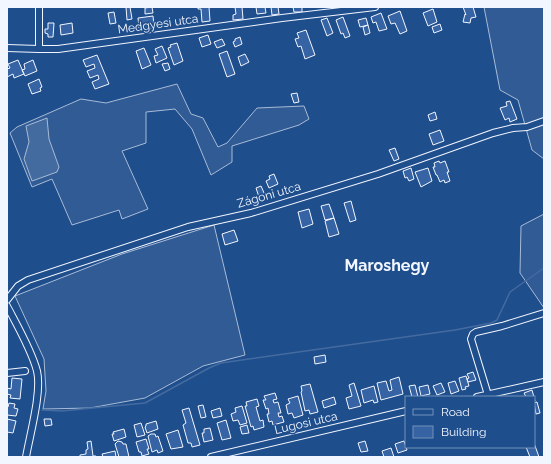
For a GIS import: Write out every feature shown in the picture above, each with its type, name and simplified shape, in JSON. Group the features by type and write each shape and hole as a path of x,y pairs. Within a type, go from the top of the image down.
{"street":[{"path":"38,7 39,49"},
{"name":"Medgyesi utca","path":"7,48 58,49 282,18 375,7"},
{"name":"Zágoni utca","path":"7,300 18,286 28,280 155,237 210,222 251,213 378,174 493,133 544,121"},
{"path":"7,306 34,360 37,372 38,392 26,457"},
{"path":"488,395 471,339 473,334 544,313"},
{"path":"7,374 25,371"},
{"path":"482,396 544,382"},
{"name":"Lugosi utca","path":"211,457 405,411"}],"shaded area":[{"path":"484,7 544,7 544,159 532,150 518,100 500,90"},
{"path":"177,84 191,114 203,118 218,147 227,143 257,108 304,106 309,119 299,125 232,146 232,162 211,175 192,129 175,109 146,112 146,143 122,151 148,209 122,219 119,210 72,225 52,179 32,187 10,133 17,127 81,99 106,103"},
{"path":"47,118 49,139 59,167 57,172 32,181 24,159 29,142 26,126"},
{"path":"544,214 544,308 520,273 521,226"},
{"path":"214,225 245,355 203,366 145,398 90,408 43,409 46,391 44,359 15,296 122,254"}],"building":[{"path":"126,7 130,7 132,19 127,20"},
{"path":"152,7 153,13 145,14 145,8"},
{"path":"198,7 209,7 210,21 202,22 201,9 198,9"},
{"path":"235,7 242,7 243,19 233,20 233,15 236,14"},
{"path":"256,7 265,7 266,13 257,14"},
{"path":"271,7 278,7 279,14 272,15"},
{"path":"293,7 302,7 302,12 294,12"},
{"path":"463,7 473,7 476,17 471,18 470,23 463,22 465,14 466,15"},
{"path":"433,9 437,22 428,26 423,13"},
{"path":"400,11 407,31 400,34 395,23 391,24 388,16"},
{"path":"114,12 116,23 110,24 108,13"},
{"path":"381,13 387,29 379,31 376,22 373,23 371,17"},
{"path":"153,16 154,25 151,26 152,28 139,28 138,18"},
{"path":"343,17 350,36 345,38 343,33 341,34 336,20"},
{"path":"327,18 333,33 327,36 321,20"},
{"path":"366,18 368,25 360,27 358,20"},
{"path":"48,23 54,23 53,37 48,37 48,34 45,33 45,29 48,29"},
{"path":"72,23 73,33 61,35 60,25"},
{"path":"440,24 442,30 434,33 432,27"},
{"path":"368,25 370,33 365,35 363,27"},
{"path":"306,30 315,55 305,59 301,46 298,47 295,39 299,38 297,33"},
{"path":"208,35 211,44 202,47 199,38"},
{"path":"240,37 242,44 235,47 233,42 235,39"},
{"path":"222,39 225,45 217,48 214,42"},
{"path":"177,43 183,61 174,65 168,48 171,47 170,45"},
{"path":"162,46 167,58 156,63 154,56 158,55 155,49"},
{"path":"144,48 151,65 142,69 136,51"},
{"path":"227,51 235,74 227,77 219,54"},
{"path":"245,54 249,62 241,66 238,57"},
{"path":"97,55 109,84 95,89 92,82 99,79 98,75 90,78 87,71 95,68 94,64 86,67 83,60"},
{"path":"18,60 24,74 14,78 13,74 7,77 7,69 10,68 8,64"},
{"path":"33,60 37,71 25,76 22,70 25,69 24,64"},
{"path":"168,63 170,69 165,71 162,64"},
{"path":"39,79 42,87 40,88 41,91 32,94 28,84"},
{"path":"297,93 299,102 294,103 291,94"},
{"path":"510,101 517,119 510,122 509,118 505,120 500,108 507,106 506,102"},
{"path":"435,112 437,119 430,121 428,115"},
{"path":"440,130 444,141 433,145 429,134"},
{"path":"395,148 399,159 394,161 389,150"},
{"path":"439,161 440,163 445,161 449,172 447,172 450,181 445,183 444,180 440,182 436,175 433,167 435,167 434,163"},
{"path":"411,168 414,179 409,181 407,177 405,178 403,171"},
{"path":"428,168 432,181 421,187 415,172"},
{"path":"274,174 278,184 269,188 266,181 270,179 269,176"},
{"path":"261,186 265,195 259,197 256,188"},
{"path":"351,201 356,220 350,222 344,203"},
{"path":"329,204 334,218 325,220 321,206"},
{"path":"309,209 313,224 302,228 298,212"},
{"path":"334,218 339,234 329,237 325,221"},
{"path":"234,230 238,241 225,245 222,234"},
{"path":"325,355 326,362 315,364 314,357"},
{"path":"473,372 476,380 468,382 467,379 469,378 467,374"},
{"path":"466,376 469,386 462,390 459,378"},
{"path":"399,377 403,394 381,400 377,383 386,381 389,391 392,390 390,380"},
{"path":"12,378 22,379 20,399 10,398 11,395 7,394 7,388 11,389"},
{"path":"455,381 459,391 451,394 448,383"},
{"path":"354,383 361,406 349,409 346,398 352,396 349,385"},
{"path":"441,383 445,392 437,395 433,386"},
{"path":"310,384 318,412 310,414 309,410 305,411 301,386"},
{"path":"415,385 418,396 412,396 409,386"},
{"path":"428,385 430,394 421,396 419,387"},
{"path":"374,386 378,402 374,403 373,400 364,403 361,390"},
{"path":"532,390 534,396 526,396 524,393"},
{"path":"275,393 277,399 273,400 274,403 278,402 281,413 278,413 279,417 282,416 284,422 273,425 272,421 269,422 267,414 269,414 268,408 266,409 263,400 266,400 264,396"},
{"path":"298,396 303,415 294,418 292,413 288,414 286,405 290,403 288,399"},
{"path":"334,397 336,404 324,408 322,401"},
{"path":"257,399 259,406 256,407 260,421 263,420 264,427 254,430 253,426 251,427 245,406 247,406 246,402"},
{"path":"537,402 540,413 536,414 535,403"},
{"path":"9,403 15,404 14,408 18,409 16,416 7,415 7,406 8,407"},
{"path":"203,405 206,417 201,418 198,406"},
{"path":"242,406 247,423 240,425 238,420 233,421 231,414 236,412 235,408"},
{"path":"189,408 200,445 192,447 191,443 188,443 183,425 186,423 182,410"},
{"path":"220,408 222,416 213,418 211,411"},
{"path":"7,419 16,421 13,433 7,432"},
{"path":"44,419 51,419 52,425 45,426"},
{"path":"226,420 231,438 222,440 217,423"},
{"path":"156,421 158,429 147,433 145,427 146,424"},
{"path":"141,423 145,435 137,437 134,425"},
{"path":"247,425 249,433 242,434 240,427"},
{"path":"210,428 213,440 204,442 202,433 204,433 204,429"},
{"path":"124,429 126,437 114,441 112,434 114,434 113,432"},
{"path":"178,430 183,447 171,449 166,434"},
{"path":"155,434 156,437 158,436 163,451 158,453 157,450 152,452 148,436"},
{"path":"146,439 149,454 142,456 136,442"},
{"path":"91,441 93,456 96,457 80,457 80,455 86,454 86,450 88,449 87,442"},
{"path":"118,441 126,444 129,457 119,457 115,444"},
{"path":"365,441 368,451 361,452 358,443"},
{"path":"404,441 405,448 407,450 398,453 395,444"},
{"path":"535,446 539,457 530,457 526,448 535,448"},
{"path":"391,448 394,457 384,457 382,451"},
{"path":"115,451 116,457 103,457 102,454"}],"waterway":[{"path":"42,410 62,411 145,403 221,363 455,330 491,323 497,320 510,292 544,268"}],"district":[{"name":"Maroshegy","path":"387,265"}]}
